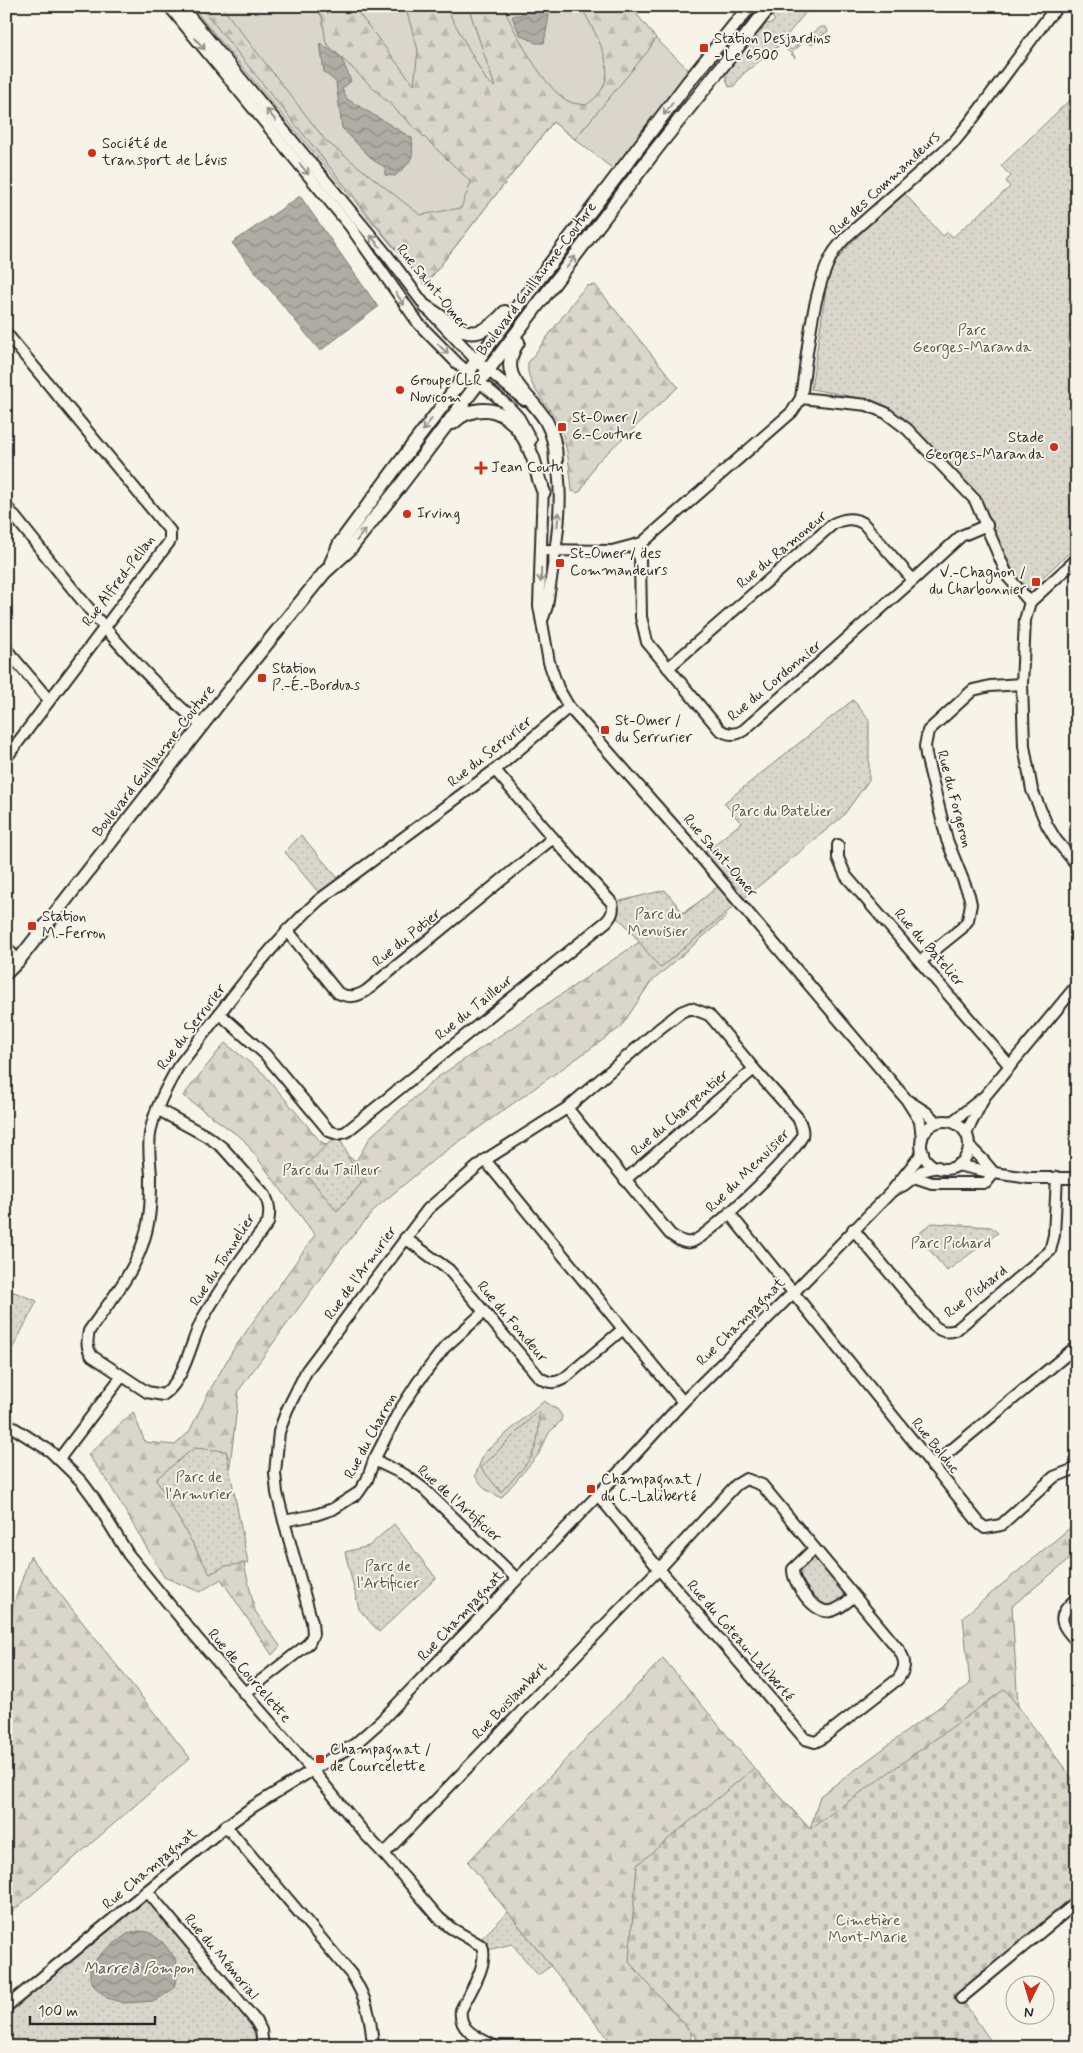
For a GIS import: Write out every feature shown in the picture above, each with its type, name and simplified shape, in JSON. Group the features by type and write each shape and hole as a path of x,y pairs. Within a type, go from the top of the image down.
{"main road":[{"name":"Boulevard Guillaume-Couture","path":"327,569 340,543 529,291 689,81 750,6"},
{"name":"Boulevard Guillaume-Couture","path":"6,973 18,961 327,569 349,550 542,301 657,148 770,6"},
{"path":"426,307 454,328 474,332 487,329 494,324 515,301 529,291"},
{"path":"542,301 535,317 512,351 509,360 509,370 513,380 532,400 547,422 556,444 556,462"},
{"path":"432,444 456,420 468,412 477,410 496,411 509,419 525,441 533,458 544,492"}],"street":[{"name":"Rue Saint-Omer","path":"169,6 350,226 419,324 468,373 508,406 524,428 540,460 544,492 539,606 543,618 544,640 549,662 558,688 569,707 688,842 906,1099 920,1120 922,1139"},
{"name":"Rue Saint-Omer","path":"180,6 387,255 426,307 477,361 520,396 536,415 544,429 556,462 560,486 547,606 543,618"},
{"name":"Rue des Commandeurs","path":"542,550 612,551 635,546 650,537 792,412 800,398 817,295 832,253 846,237 954,142 1049,16 1059,6"},
{"name":"Rue Alfred-Pellan","path":"6,333 10,345 170,531 170,541 6,758"},
{"path":"800,398 867,405 886,413 908,429 975,500 1008,577 1030,602"},
{"path":"6,506 104,626 169,698 202,726"},
{"name":"Rue du Ramoneur","path":"668,668 833,524 842,520 857,520 863,523 914,580"},
{"name":"Rue du Cordonnier","path":"635,546 640,559 642,630 647,642 725,734 739,733 914,580 961,536 987,526"},
{"path":"1077,559 1030,602 1024,620 1022,684 1024,746 1032,790 1047,825 1056,840 1077,865"},
{"path":"6,649 49,700"},
{"name":"Rue du Forgeron","path":"921,961 962,928 968,920 971,904 969,894 951,852 939,809 926,755 925,746 928,731 973,690 990,686 1022,684"},
{"name":"Rue du Serrurier","path":"122,1376 92,1356 86,1341 90,1330 139,1255 145,1236 151,1202 150,1140 157,1109 178,1067 287,930 318,900 495,770 569,707"},
{"name":"Rue du Tailleur","path":"220,1014 265,1054 329,1131 338,1134 352,1128 612,916 614,909 612,903 495,770"},
{"name":"Rue du Potier","path":"287,930 338,993 346,996 358,996 553,838"},
{"name":"Rue du Batelier","path":"838,845 838,858 846,876 1010,1066"},
{"path":"6,947 18,961"},
{"path":"952,1122 985,1096 1077,985"},
{"name":"Rue du Menuisier","path":"485,1160 567,1108 659,1029 681,1012 691,1008 709,1015 798,1118 803,1135 799,1144 789,1155 729,1213 698,1240 684,1242 670,1234 567,1108"},
{"name":"Rue du Charpentier","path":"625,1180 754,1069"},
{"path":"966,1133 985,1096"},
{"name":"Rue Saint-Omer","path":"906,1099 927,1113 936,1122"},
{"name":"Rue du Tonnelier","path":"122,1376 147,1392 163,1395 170,1390 184,1366 202,1320 215,1298 268,1223 270,1211 265,1195 223,1148 210,1138 157,1109"},
{"path":"936,1122 952,1122 958,1124 966,1133 969,1146 968,1154 951,1168 938,1167 926,1159 923,1152 922,1139 930,1126 936,1122"},
{"path":"969,1146 994,1173"},
{"name":"Rue Champagnat","path":"6,2007 226,1826 254,1806 355,1744 380,1721 598,1494 682,1402 890,1192 923,1152"},
{"path":"485,1160 682,1402"},
{"name":"Rue de l'Armurier","path":"244,1694 304,1648 309,1643 313,1634 308,1602 277,1493 275,1473 279,1432 287,1410 307,1370 405,1238 428,1209 485,1160"},
{"path":"957,1165 1029,1178 1077,1178"},
{"name":"Rue Champagnat","path":"890,1192 914,1178 922,1170 938,1167"},
{"path":"914,1178 932,1183 986,1183 994,1173"},
{"name":"Rue Pichard","path":"853,1229 934,1326 941,1332 949,1332 956,1330 1050,1251 1054,1235 1057,1177"},
{"name":"Rue Bolduc","path":"729,1213 974,1519 985,1528 1001,1525 1054,1477 1077,1468"},
{"name":"Rue du Fondeur","path":"405,1238 449,1270 545,1382 553,1383 566,1377 623,1329"},
{"name":"Rue du Charron","path":"284,1521 315,1515 346,1502 358,1493 398,1413 422,1376 445,1347 484,1312"},
{"path":"932,1466 1077,1346"},
{"path":"59,1459 122,1376"},
{"name":"Rue de Courcelette","path":"6,1423 50,1450 81,1481 128,1554 244,1694 439,1918 450,1928 478,1942 482,1946 485,1954 484,1963 461,2010 460,2018 466,2031 496,2047"},
{"name":"Rue de l'Artificier","path":"374,1460 405,1475 424,1489 517,1579"},
{"name":"Rue du Coteau-Laliberté","path":"746,1479 762,1485 814,1549 899,1650 905,1664 898,1679 815,1742 805,1739 658,1569 736,1486 746,1479"},
{"path":"598,1494 658,1569"},
{"path":"814,1549 792,1569 792,1577 798,1587 816,1607 824,1612 832,1611 854,1597"},
{"name":"Rue Boislambert","path":"384,1854 658,1569"},
{"path":"1077,1598 1067,1606 1062,1615 1062,1624 1077,1642"},
{"path":"226,1826 351,1974 364,1996 369,2014 373,2047"},
{"name":"Rue du Mémorial","path":"147,1891 254,2020 261,2030 263,2047"},
{"path":"961,1998 1045,1931 1077,1902"}],"green space":[{"path":"191,6 624,6 636,20 690,71 613,169 553,122 425,285"},
{"path":"200,6 221,6 326,141 420,215 461,208 471,182 326,43 322,17 315,6 353,6 414,85 418,50 405,6 445,6 486,80 495,87 468,6 503,6 522,44 550,85 568,101 586,105 598,95 605,83 607,71 600,45 581,6 630,6 656,38 648,51 575,139 553,122 425,285"},
{"path":"783,6 811,6 783,40 791,50 821,27 826,27 828,31 811,45 807,40 792,52 795,58 781,44 743,74 734,86 729,87 726,78 727,72 766,24 772,23 775,20 772,17"},
{"name":"Parc Georges-Maranda","path":"1077,93 1077,546 1024,594 979,499 905,419 865,399 811,389 828,276 835,263 852,241 905,194 943,236 948,232 953,237 1010,187 1006,181 1011,176 1001,166"},
{"path":"595,285 678,387 596,463 581,491 577,493 572,491 567,452 561,429 531,381 528,363 580,293 587,286"},
{"name":"Parc du Batelier","path":"853,700 869,720 869,780 843,816 660,968 624,923 612,915 612,903 665,890 684,914 722,883 700,856 741,823 724,803"},
{"path":"301,835 342,883 322,897 285,852"},
{"path":"711,894 727,916 650,983 621,1027 436,1158 377,1207 340,1251 239,1390 227,1490 255,1611 280,1646 272,1655 221,1579 200,1592 164,1577 107,1480 88,1455 133,1412 145,1442 175,1445 189,1432 233,1350 315,1235 243,1139 183,1096 225,1043 264,1074 320,1141 356,1161 371,1136 438,1077"},
{"name":"Parc du Tailleur","path":"338,1134 361,1184 337,1211 302,1169"},
{"name":"Parc Pichard","path":"932,1223 991,1227 998,1233 947,1271 917,1235"},
{"path":"6,1289 37,1301 6,1361"},
{"path":"544,1401 558,1410 562,1416 561,1421 549,1433 538,1455 501,1498 485,1489 475,1476 484,1453"},
{"path":"537,1412 539,1413 538,1430 533,1454 525,1466 501,1492 481,1468"},
{"name":"Parc de l'Armurier","path":"194,1448 226,1451 248,1563 225,1566 210,1574 156,1479"},
{"path":"1077,1522 1077,1553 1012,1606 1018,1707 696,2010 689,2047 615,2047 468,1862 663,1658 754,1768 810,1829 820,1796 970,1684 963,1617"},
{"name":"Parc de l'Artificier","path":"394,1524 436,1578 379,1632 359,1609 345,1552 369,1546"},
{"path":"814,1549 854,1597 837,1608 816,1607 793,1569"},
{"path":"30,1556 190,1758 6,1917 6,1627"},
{"name":"Cimetière Mont-Marie","path":"1005,1689 1077,1785 1077,1902 961,1998 995,2047 704,2047 629,1962 637,1865 754,1768 810,1829"},
{"path":"151,1897 255,2029 257,2047 6,2047 6,2013"},
{"path":"508,1912 551,1966 538,1975 512,1944 484,1951 478,1942"}],"water":[{"path":"535,6 545,6 550,10 544,43 535,43 520,35 512,17 520,15"},
{"path":"320,43 341,57 351,81 342,89 347,99 412,138 413,151 411,160 395,176 385,175 385,167 374,161 342,128 336,82 324,72"},
{"path":"300,196 378,307 320,351 232,243"},
{"name":"Marre à Pompon","path":"139,1931 149,1932 163,1943 175,1958 179,1973 173,1989 155,2001 124,2003 107,1998 95,1987 90,1978 90,1966 102,1953 127,1934"}],"place":[{"name":"Station Desjardins - Le 6500","path":"704,48"},
{"name":"Société de transport de Lévis","path":"92,153"},
{"name":"Groupe CLR Novicom","path":"400,390"},
{"name":"St-Omer / G.-Couture","path":"562,427"},
{"name":"Stade Georges-Maranda","path":"1054,447"},
{"name":"Jean Coutu","path":"481,468"},
{"name":"Irving","path":"407,514"},
{"name":"St-Omer / des Commandeurs","path":"560,563"},
{"name":"V.-Chagnon / du Charbonnier","path":"1036,582"},
{"name":"Station P.-É.-Borduas","path":"262,678"},
{"name":"St-Omer / du Serrurier","path":"605,730"},
{"name":"Station M.-Ferron","path":"32,926"},
{"name":"Champagnat / du C.-Laliberté","path":"591,1489"},
{"name":"Champagnat / de Courcelette","path":"320,1759"}],"park label":[{"name":"Parc du Menuisier","path":"658,924"}]}
